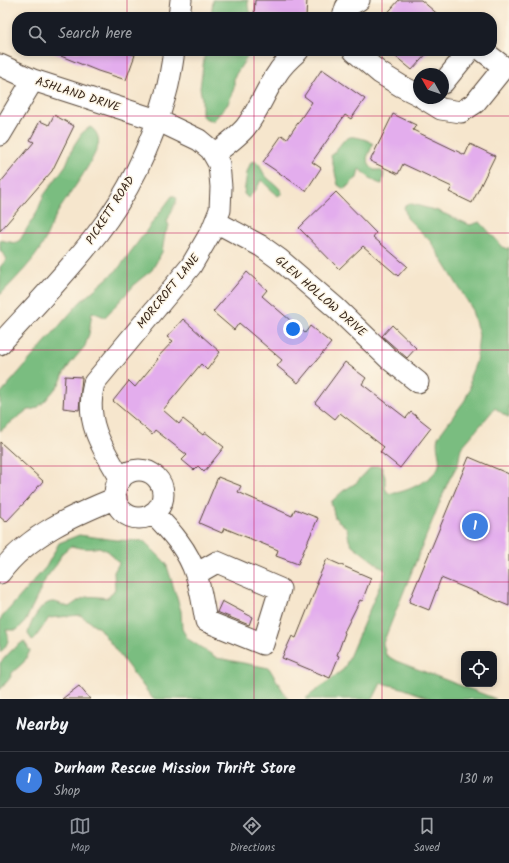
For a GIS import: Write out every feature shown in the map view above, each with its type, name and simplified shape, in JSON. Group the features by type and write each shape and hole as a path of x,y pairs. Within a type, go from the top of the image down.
{"street":[{"path":"180,12 181,0"},
{"name":"PICKETT ROAD","path":"0,344 98,233 125,192 142,160 167,92 173,56"},
{"path":"157,120 198,140 214,154 245,128 277,74 293,56"},
{"path":"360,56 380,73 413,92"},
{"path":"449,76 465,56"},
{"path":"434,104 441,109 461,112 475,103 504,67 490,56"},
{"name":"ASHLAND DRIVE","path":"0,65 33,80 157,120"},
{"path":"0,135 33,80"},
{"name":"MORCROFT LANE","path":"119,489 95,430 91,394 94,383 192,266 203,247 216,222 220,210 221,187 219,164 214,154"},
{"name":"GLEN HOLLOW DRIVE","path":"216,222 261,246 279,259 336,308 389,359 418,382"},
{"path":"0,572 21,552 52,528 89,509 119,489 129,472 145,470 152,473 162,485 162,501 159,508 146,517 138,518 130,516 118,506 119,489"},
{"path":"153,513 167,527 182,547 196,574"}],"green space":[{"path":"213,0 248,0 248,7 250,12 212,12"},
{"path":"204,56 248,56 234,77 234,88 228,104 213,121 202,116 202,99 200,88"},
{"path":"90,127 96,132 98,137 98,145 91,160 81,178 56,215 45,240 36,255 0,295 0,267 7,259 0,250 0,240 15,243 20,240 37,212 44,195 66,165 74,145 82,133"},
{"path":"350,137 369,141 373,144 367,158 370,166 374,170 380,170 384,173 382,184 373,180 359,169 357,178 346,188 344,189 338,185 331,156 344,140"},
{"path":"256,161 264,174 282,193 278,196 261,180 256,190 248,198 244,194 247,172 251,162"},
{"path":"172,196 175,196 177,199 167,221 169,226 165,234 162,252 152,270 138,281 105,317 92,312 89,334 85,346 70,364 60,383 37,408 26,411 0,431 0,394 80,302 118,269"},
{"path":"408,203 438,211 470,225 480,222 503,247 508,249 509,247 509,418 495,408 461,448 458,464 448,482 383,643 386,655 396,661 461,686 461,687 496,699 432,699 402,688 381,683 373,699 305,699 344,669 386,571 352,545 349,540 347,528 335,518 331,502 343,491 356,483 370,468 375,466 381,466 385,477 385,488 388,493 401,492 409,489 425,481 431,476 439,465 437,444 438,437 465,400 470,388 470,377 476,362 479,335 471,307 431,242 407,218 404,207"},
{"path":"79,535 116,540 144,541 166,563 181,611 182,629 188,639 217,658 269,668 288,699 153,699 99,628 80,615 49,618 33,641 28,634 29,630 33,619 45,605 53,602 69,607 87,597 108,598 115,589 114,572 119,563 108,551 99,547 88,549 71,546 62,553 57,564 46,578 25,622 17,630 6,630 8,642 0,653 0,621 2,617 46,567 59,543"},
{"path":"24,641 30,651 24,662 12,673 10,678 0,690 0,663 11,651"}],"building":[{"path":"255,0 307,0 306,12 254,12"},
{"path":"399,0 421,0 435,12 388,12"},
{"path":"61,56 135,56 126,80 98,71"},
{"path":"395,56 425,56 412,70"},
{"path":"322,69 365,99 351,119 345,115 312,162 321,168 306,191 263,162 282,135 287,139 312,102 304,96"},
{"path":"393,114 416,125 413,130 465,155 470,144 495,156 472,203 449,192 452,187 403,164 398,174 370,161"},
{"path":"54,115 74,126 52,171 0,231 0,183 34,142 30,140 40,121 49,125"},
{"path":"336,192 376,233 373,237 407,266 398,276 363,246 339,269 299,228"},
{"path":"247,272 267,290 262,296 305,333 310,326 331,343 298,383 277,366 282,360 239,323 234,330 213,312"},
{"path":"183,319 220,352 207,370 201,364 163,410 179,424 183,419 203,435 205,432 224,447 204,472 198,466 194,470 182,460 187,455 155,430 152,434 113,401 129,381 135,387 158,359 157,358 173,341 167,337"},
{"path":"392,325 416,348 407,358 382,336"},
{"path":"345,362 366,378 362,384 406,418 411,412 431,428 400,468 380,452 384,447 340,413 335,419 315,403"},
{"path":"65,376 82,377 79,410 63,408"},
{"path":"0,442 43,481 6,522 0,517"},
{"path":"469,457 509,474 509,606 441,578 429,610 409,602"},
{"path":"218,477 241,486 238,492 292,516 295,509 318,518 298,564 276,556 278,550 224,528 222,533 199,523"},
{"path":"327,559 371,578 362,601 360,600 344,632 345,633 337,655 339,656 330,678 282,658 292,636 296,638 318,583 316,583"},
{"path":"222,601 252,617 249,625 217,612"},
{"path":"79,686 90,699 62,699"}],"place":[{"name":"Durham Rescue Mission Thrift Store","path":"475,526"}]}
